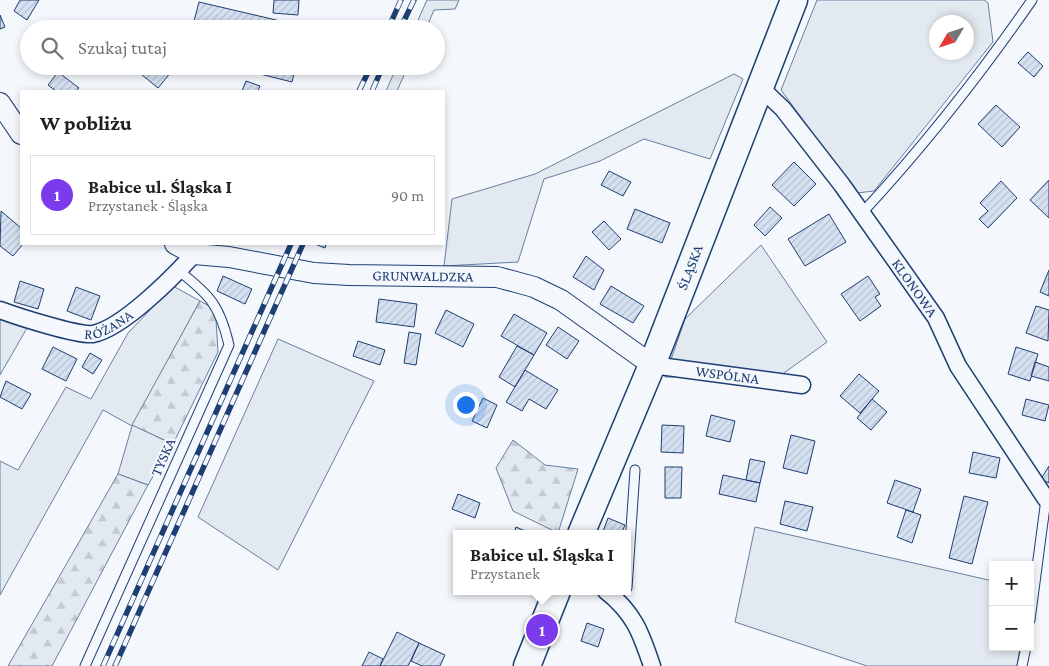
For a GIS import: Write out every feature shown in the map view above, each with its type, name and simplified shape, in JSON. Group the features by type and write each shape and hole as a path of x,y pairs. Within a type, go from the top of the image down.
{"main road":[{"name":"ŚLĄSKA","path":"583,530 652,365 794,0"},
{"path":"527,666 555,595"}],"street":[{"name":"KLONOWA","path":"760,87 783,109 862,213 936,318 958,366 1047,500"},
{"path":"0,103 20,133"},
{"name":"GRUNWALDZKA","path":"177,245 194,254 231,251 314,273 349,276 497,277 534,287 561,300 652,365"},
{"name":"RÓŻANA","path":"0,310 29,321 92,334 123,320 179,271 194,254"},
{"name":"WSPÓLNA","path":"652,365 802,384"},
{"path":"625,595 652,666"}],"lane":[{"path":"862,213 907,164 994,55 1032,0"},
{"name":"TYSKA","path":"85,666 229,345 223,318 203,289 179,271"},
{"path":"630,530 635,470"},
{"path":"1032,606 1047,500"},
{"path":"1022,666 1025,651"}],"green space":[{"path":"427,0 459,0 455,9 434,10 430,20 418,20"},
{"path":"817,0 984,0 988,3 993,42 874,191 857,193 781,90"},
{"path":"734,74 743,79 710,159 644,139 600,161 544,179 518,262 444,266 452,199 535,174"},
{"path":"393,75 404,75 397,90 386,90"},
{"path":"761,245 827,342 766,386 687,377 665,377 685,319"},
{"path":"173,286 200,301 133,425 172,444 148,485 118,474 132,426 103,410 0,595 0,461 18,470 66,387 91,399 128,333"},
{"path":"200,301 211,307 216,320 218,352 173,444 132,425"},
{"path":"0,319 27,328 0,375"},
{"path":"278,339 374,381 278,570 198,517"},
{"path":"513,440 545,465 578,469 559,530 552,530 513,511 496,468"},
{"path":"118,474 148,485 52,666 8,666"},
{"path":"755,527 989,580 989,651 1019,651 1017,666 867,666 735,622"}],"building":[{"path":"20,0 39,0 27,20 14,11"},
{"path":"274,0 299,0 298,15 273,13"},
{"path":"199,2 276,20 194,20"},
{"path":"0,15 5,27 0,29"},
{"path":"1028,52 1043,66 1034,77 1018,63"},
{"path":"56,75 62,75 79,88 77,90 55,90 48,85"},
{"path":"142,75 169,75 158,88"},
{"path":"264,75 294,75 292,82"},
{"path":"246,81 260,86 258,90 242,90"},
{"path":"996,105 1020,127 1002,147 978,124"},
{"path":"794,162 816,184 794,206 772,185"},
{"path":"609,171 631,182 623,196 601,185"},
{"path":"1049,180 1049,218 1030,200"},
{"path":"1001,181 1017,198 988,228 979,219 988,211 980,203"},
{"path":"770,207 782,218 765,236 754,225"},
{"path":"635,209 670,223 662,243 627,229"},
{"path":"1,211 20,227 20,245 22,245 13,256 0,246"},
{"path":"829,214 846,242 805,266 788,239"},
{"path":"604,221 621,239 609,250 592,232"},
{"path":"586,256 604,270 594,290 573,277"},
{"path":"1049,270 1049,296 1040,292"},
{"path":"223,276 252,289 245,304 217,291"},
{"path":"868,276 880,294 875,297 881,306 860,321 841,294"},
{"path":"20,281 44,289 38,309 14,302"},
{"path":"611,286 644,306 633,323 600,304"},
{"path":"76,287 100,296 91,320 67,311"},
{"path":"379,299 417,304 414,327 376,322"},
{"path":"1036,306 1049,310 1048,341 1026,333"},
{"path":"446,310 474,324 463,347 435,333"},
{"path":"514,314 547,333 534,355 501,336"},
{"path":"558,327 579,341 567,359 546,345"},
{"path":"409,332 421,334 416,365 404,363"},
{"path":"358,341 385,350 380,365 353,356"},
{"path":"517,346 534,355 515,387 499,377"},
{"path":"53,347 77,359 66,381 42,369"},
{"path":"1016,347 1038,354 1030,381 1008,374"},
{"path":"90,353 102,360 93,374 82,367"},
{"path":"1035,362 1049,367 1049,381 1031,376"},
{"path":"525,370 558,390 546,409 529,399 522,411 506,402"},
{"path":"859,374 879,391 860,413 840,396"},
{"path":"6,381 31,394 22,409 0,397"},
{"path":"483,398 497,405 487,428 472,421"},
{"path":"872,399 887,412 871,430 857,418"},
{"path":"1026,399 1049,405 1045,421 1022,415"},
{"path":"711,415 735,421 730,442 706,436"},
{"path":"662,425 684,426 683,453 661,452"},
{"path":"791,435 815,441 807,474 783,468"},
{"path":"973,452 1000,458 996,478 969,473"},
{"path":"750,459 765,462 760,483 746,480"},
{"path":"1049,466 1049,483 1041,479"},
{"path":"665,467 682,467 681,498 665,498"},
{"path":"723,475 760,483 756,502 719,494"},
{"path":"895,480 921,489 913,512 887,503"},
{"path":"458,494 480,503 475,518 452,509"},
{"path":"964,496 988,502 972,564 949,558"},
{"path":"785,501 813,507 807,531 780,524"},
{"path":"906,510 921,515 912,543 897,537"},
{"path":"608,518 625,525 623,530 604,530"},
{"path":"587,623 604,629 598,647 581,641"},
{"path":"397,632 419,643 408,666 380,666"},
{"path":"419,643 445,655 440,666 422,666 411,661"},
{"path":"369,652 383,659 380,666 362,666"}],"railway":[{"path":"392,20 401,0"},
{"path":"404,20 414,0"},
{"path":"359,90 367,75"},
{"path":"372,90 379,75"},
{"path":"103,666 291,245"},
{"path":"115,666 303,245"}],"place":[{"name":"Babice ul. Śląska I","path":"542,630"}]}
